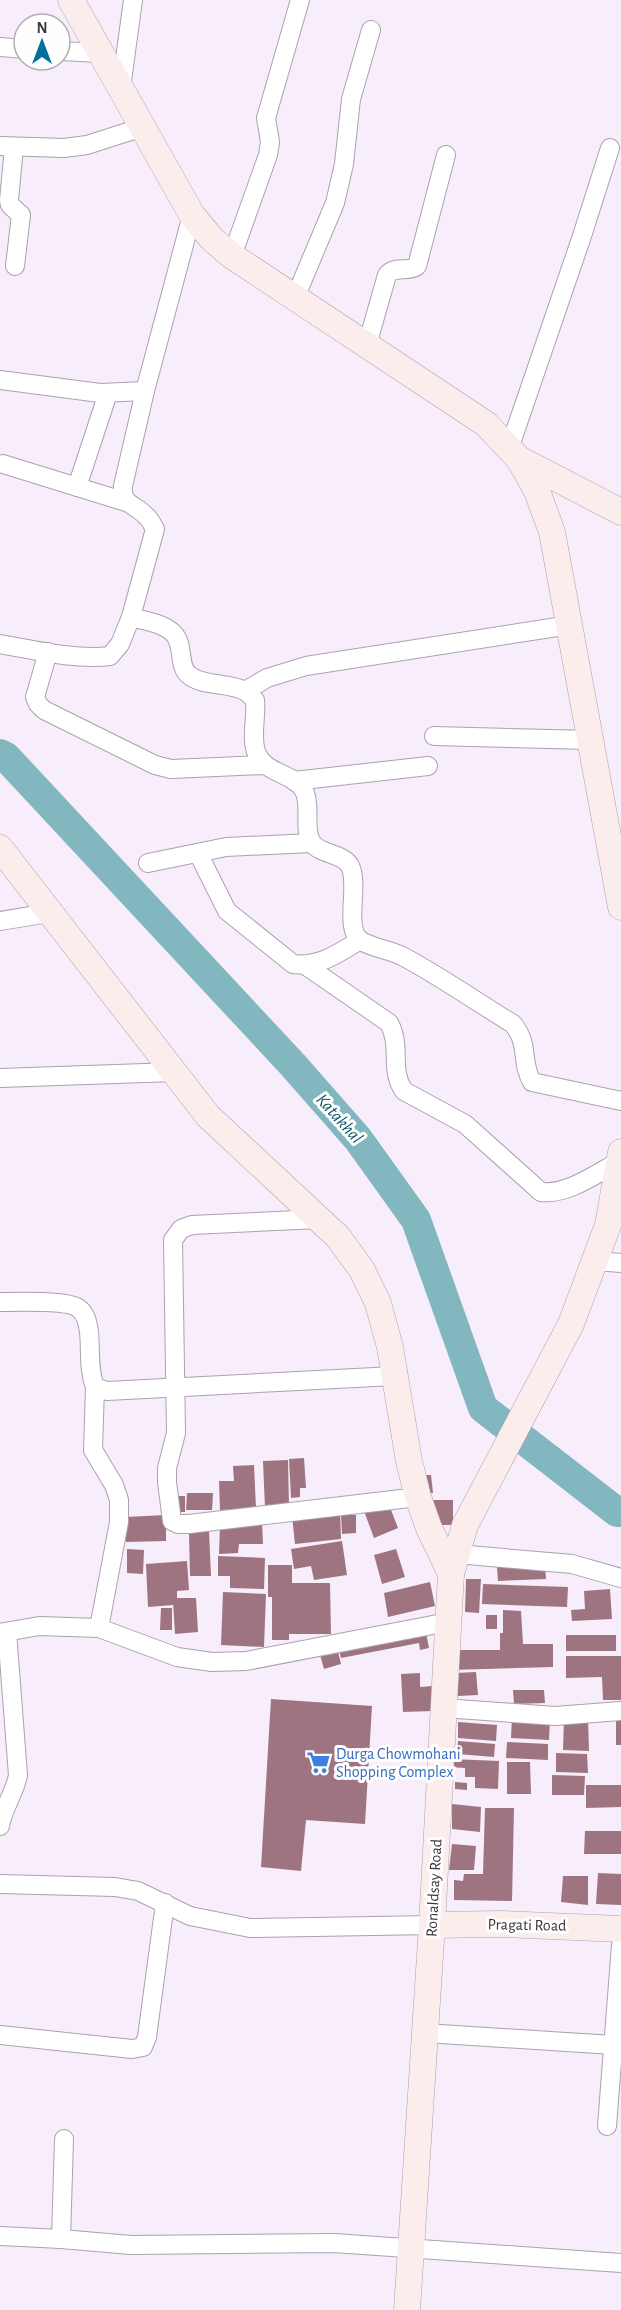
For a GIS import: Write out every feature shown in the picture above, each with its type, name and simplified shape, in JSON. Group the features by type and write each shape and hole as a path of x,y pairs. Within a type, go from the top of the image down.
{"street":[{"path":"71,0 192,215 212,239 232,256 486,424 514,454 537,491 552,532 621,907"},
{"path":"121,88 133,0"},
{"path":"232,256 268,155 270,142 266,118 300,0"},
{"path":"295,298 334,203 344,164 351,99 371,30"},
{"path":"72,52 101,53"},
{"path":"15,266 21,215 10,205 7,147 64,148 87,145 143,127"},
{"path":"514,454 610,148"},
{"path":"367,345 387,275 395,269 412,270 417,266 446,154"},
{"path":"126,502 122,494 123,486 145,391 192,215"},
{"path":"0,380 108,393 145,391"},
{"path":"77,487 108,393"},
{"path":"514,454 621,512"},
{"path":"0,644 48,652 110,656 120,644 131,617 155,529 147,516 126,502 3,464"},
{"path":"131,617 162,626 174,634 180,644 183,665 187,674 196,680 245,691 255,700 254,741 257,754 264,765 294,781 304,790 308,803 312,843"},
{"path":"245,691 276,675 306,666 570,625"},
{"path":"48,652 35,697 44,710 155,765 171,769 264,765"},
{"path":"434,736 591,740"},
{"path":"294,781 428,766"},
{"path":"148,863 251,844 312,843 350,864 353,875 353,928 360,940 406,958 513,1024 521,1034 526,1073 532,1082 621,1101"},
{"path":"0,848 208,1116 338,1237 362,1270 378,1303 390,1347 409,1461 418,1497 429,1528 454,1564 572,1564 621,1578"},
{"path":"198,853 227,911 293,964 318,963 360,940"},
{"path":"0,921 49,913"},
{"path":"305,965 389,1023 395,1033 397,1044 398,1083 404,1091 465,1124 541,1192 552,1193 564,1189 620,1156"},
{"path":"0,1078 174,1072"},
{"name":"Ronaldsay Road","path":"406,2310 432,1926 448,1622 454,1564 465,1525 490,1473 570,1324 608,1224 620,1156"},
{"path":"319,1219 192,1225 181,1229 173,1240 176,1433 167,1468 169,1513 172,1521 178,1524 418,1497"},
{"path":"595,1261 621,1263"},
{"path":"0,1302 65,1304 77,1306 85,1315 89,1330 91,1376 95,1387 93,1450 114,1485 119,1500 119,1522 99,1628"},
{"path":"95,1387 107,1391 394,1376"},
{"path":"0,1826 3,1810 15,1789 18,1775 3,1632 39,1626 99,1628 177,1656 212,1662 246,1660 448,1622"},
{"path":"443,1708 555,1716 621,1711"},
{"path":"0,1884 115,1887 138,1891 190,1916 250,1928 432,1926"},
{"path":"0,2035 132,2049 143,2047 147,2037 165,1903"},
{"name":"Pragati Road","path":"432,1926 501,1924 621,1929"},
{"path":"607,2126 621,1945"},
{"path":"425,2032 613,2045"},
{"path":"61,2239 64,2139"},
{"path":"0,2236 131,2245 334,2243 621,2263"}],"building":[{"path":"304,1458 306,1488 300,1488 300,1497 291,1498 289,1459"},
{"path":"288,1460 289,1507 265,1508 263,1461"},
{"path":"254,1465 256,1508 220,1510 219,1481 234,1481 233,1466"},
{"path":"420,1475 431,1475 433,1493 422,1493"},
{"path":"187,1493 213,1493 212,1510 186,1510"},
{"path":"175,1496 185,1496 185,1512 176,1512"},
{"path":"431,1500 453,1500 453,1525 431,1525"},
{"path":"388,1502 398,1528 374,1538 364,1511"},
{"path":"340,1511 341,1539 295,1544 292,1516"},
{"path":"166,1515 166,1541 126,1542 125,1517"},
{"path":"341,1515 356,1515 356,1533 342,1534"},
{"path":"262,1523 263,1544 239,1544 238,1553 219,1554 220,1525"},
{"path":"209,1531 211,1576 190,1576 189,1532"},
{"path":"342,1541 347,1575 314,1580 311,1566 294,1569 291,1549"},
{"path":"127,1549 144,1550 143,1574 127,1573"},
{"path":"396,1549 405,1577 382,1584 374,1555"},
{"path":"218,1556 265,1558 264,1589 230,1588 230,1576 218,1576"},
{"path":"187,1561 189,1590 177,1591 177,1598 196,1598 198,1632 175,1634 173,1602 173,1605 148,1607 146,1564"},
{"path":"268,1565 292,1565 292,1583 330,1583 331,1634 289,1634 289,1640 272,1640 272,1597 268,1597"},
{"path":"545,1565 546,1579 498,1581 497,1567"},
{"path":"466,1579 481,1579 479,1613 465,1612"},
{"path":"430,1582 435,1606 388,1617 384,1593"},
{"path":"483,1584 568,1587 567,1607 482,1604"},
{"path":"610,1589 612,1619 572,1621 571,1610 585,1609 584,1591"},
{"path":"223,1592 266,1594 264,1647 221,1645"},
{"path":"161,1608 172,1608 172,1630 160,1630"},
{"path":"503,1610 521,1611 523,1644 553,1644 553,1667 450,1670 450,1650 500,1650"},
{"path":"486,1615 497,1615 497,1629 486,1629"},
{"path":"425,1627 429,1648 420,1650 419,1643 341,1658 338,1644"},
{"path":"566,1635 616,1635 616,1651 566,1651"},
{"path":"337,1647 341,1664 324,1669 319,1651"},
{"path":"566,1656 621,1656 621,1700 603,1700 602,1677 566,1678"},
{"path":"476,1672 478,1695 458,1696 456,1673"},
{"path":"420,1673 420,1687 432,1686 433,1711 403,1712 401,1674"},
{"path":"513,1690 544,1690 545,1703 514,1704"},
{"name":"Durga Chowmohani Shopping Complex","path":"271,1699 372,1706 365,1824 306,1820 301,1871 261,1867"},
{"path":"616,1714 621,1714 621,1745 616,1745"},
{"path":"512,1716 550,1718 549,1740 511,1738"},
{"path":"564,1719 588,1719 589,1751 563,1750"},
{"path":"458,1722 497,1725 496,1741 458,1738"},
{"path":"458,1741 495,1744 494,1757 457,1754"},
{"path":"507,1742 548,1744 548,1760 506,1758"},
{"path":"556,1753 587,1754 588,1773 556,1772"},
{"path":"451,1759 499,1761 498,1789 475,1788 475,1777 465,1777 465,1768 451,1767"},
{"path":"507,1762 530,1762 531,1794 507,1794"},
{"path":"552,1775 585,1776 584,1795 552,1795"},
{"path":"455,1782 467,1783 467,1790 455,1789"},
{"path":"586,1785 621,1785 621,1807 586,1808"},
{"path":"452,1804 481,1807 480,1832 452,1829"},
{"path":"485,1808 514,1808 512,1901 454,1900 454,1880 463,1881 464,1874 483,1874"},
{"path":"585,1831 621,1831 621,1854 584,1854"},
{"path":"452,1844 476,1846 474,1870 449,1870"},
{"path":"598,1873 621,1874 621,1905 596,1904"},
{"path":"563,1876 588,1876 588,1905 561,1902"}],"waterway":[{"name":"Katakhal","path":"0,754 6,757 293,1065 358,1139 416,1220 483,1408 617,1512 621,1512"}],"place":[{"name":"Durga Chowmohani Shopping Complex","path":"318,1763"}]}
